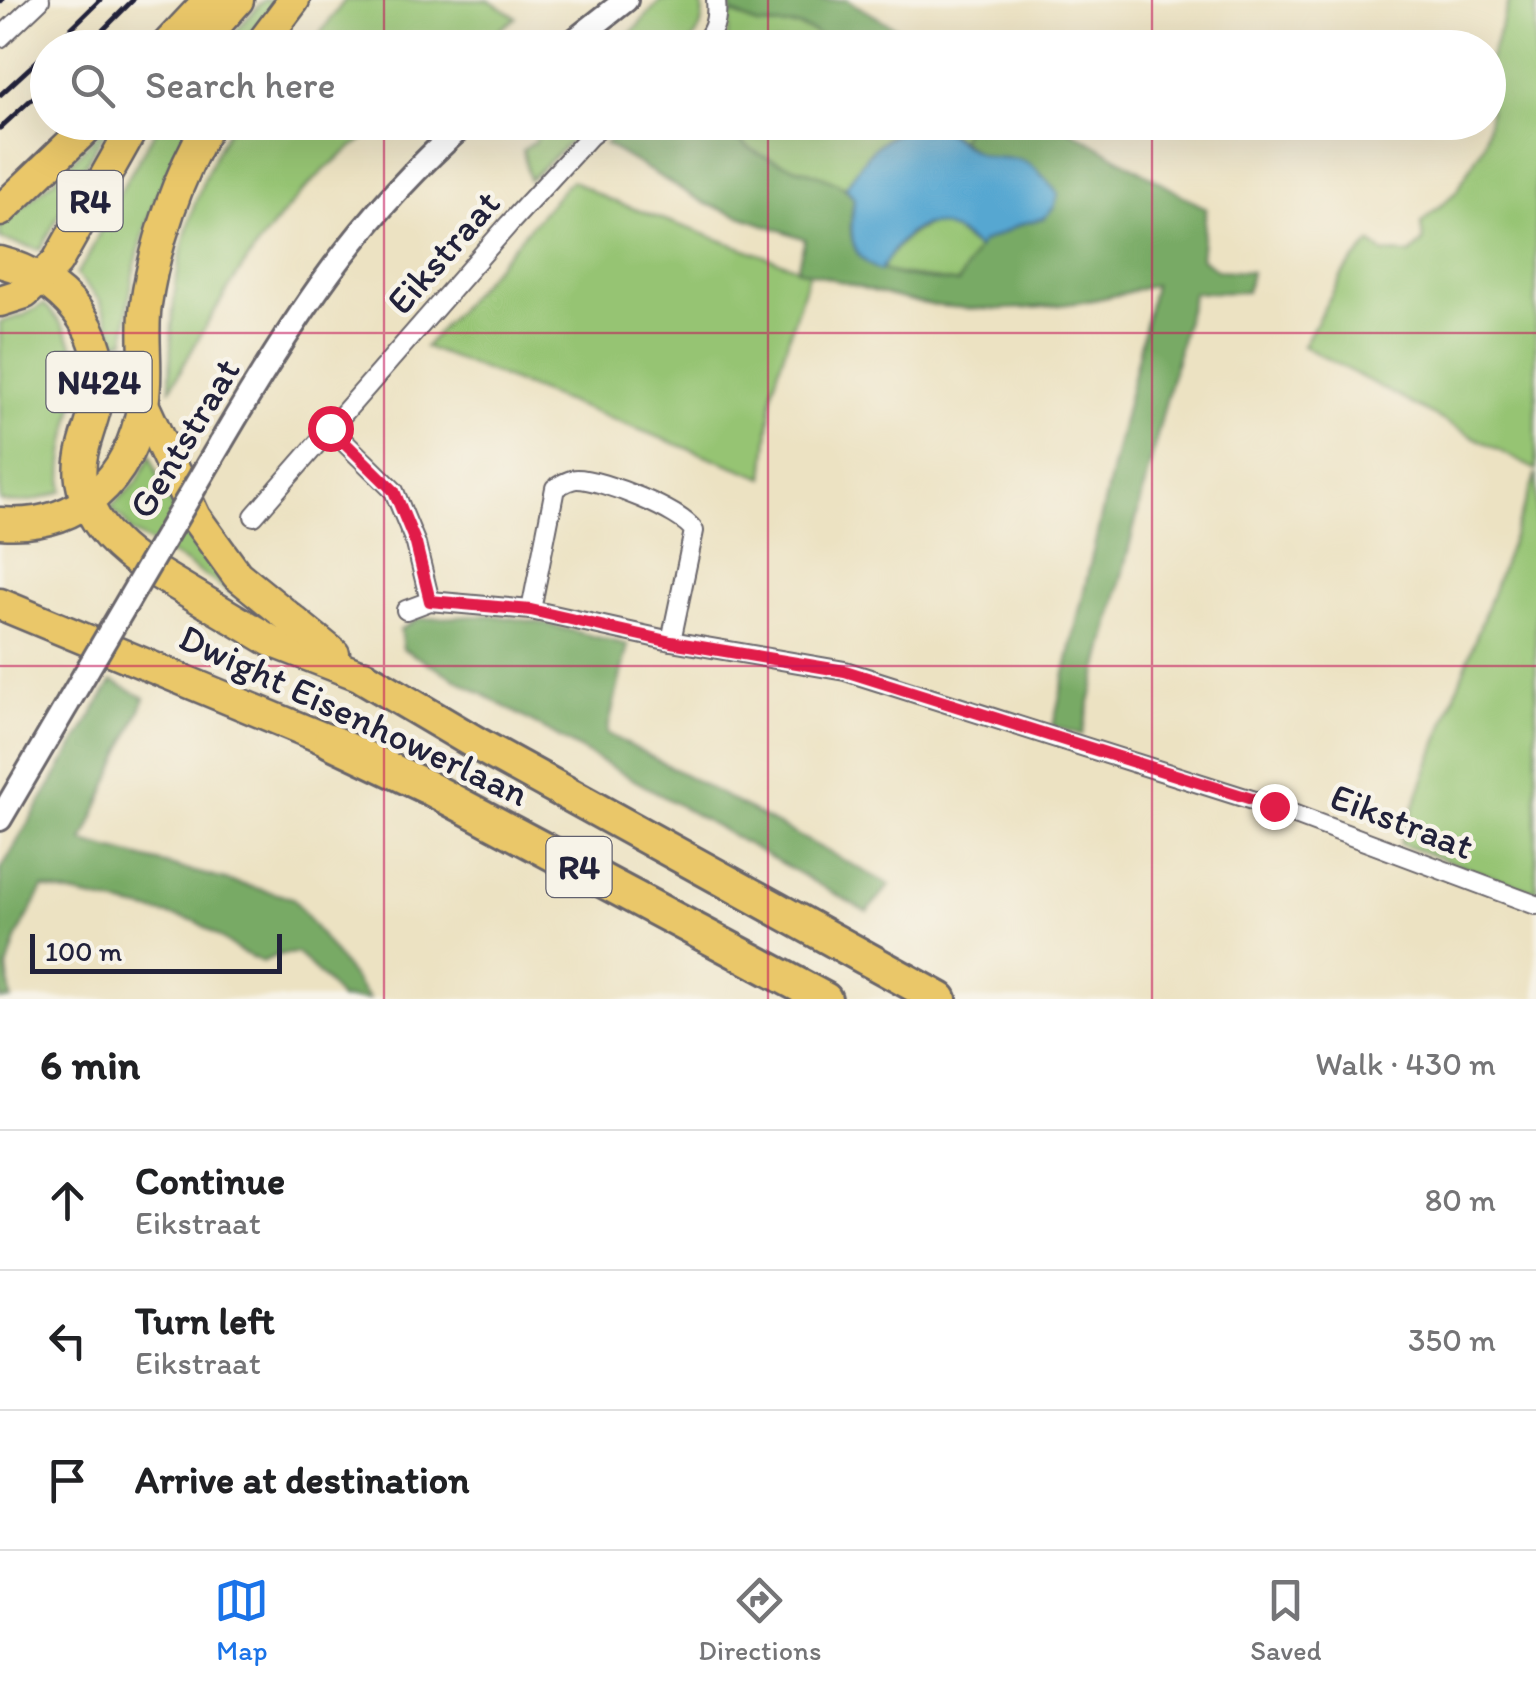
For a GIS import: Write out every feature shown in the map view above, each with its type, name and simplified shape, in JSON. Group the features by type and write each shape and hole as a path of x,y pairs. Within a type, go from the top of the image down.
{"highway":[{"path":"181,30 210,0"},
{"path":"211,30 238,0"},
{"path":"272,30 294,0"},
{"path":"0,211 74,140"},
{"name":"R4","path":"0,302 25,293 44,278 68,244 125,140"},
{"name":"R4","path":"0,523 52,521 88,502 124,460 143,404 146,303 170,215 202,140"},
{"name":"N424","path":"0,262 44,278 71,303 95,341 100,366 99,394 81,462 81,480 101,529 137,561 272,641 364,677"},
{"name":"R4","path":"143,404 195,518 238,575 276,610 364,677"},
{"name":"Dwight Eisenhowerlaan","path":"0,604 330,741 825,999"},
{"name":"Dwight Eisenhowerlaan","path":"364,677 479,745 940,999"}],"street":[{"path":"0,38 40,0"},
{"path":"588,30 626,0"},
{"path":"713,30 718,19 716,0"},
{"name":"Gentstraat","path":"0,819 299,314 338,258 418,166 447,140"},
{"name":"Eikstraat","path":"254,516 542,188 590,140"},
{"path":"330,428 394,491 416,544 430,601"},
{"path":"531,610 555,488 574,478 594,482 666,508 688,520 694,531 671,642"},
{"name":"Eikstraat","path":"406,610 430,601 531,610 671,642 845,671 1274,806 1536,905"}],"green space":[{"path":"264,0 278,0 254,30 236,30"},
{"path":"345,0 489,0 516,17 500,30 323,30"},
{"path":"661,0 697,0 703,7 699,30 634,30"},
{"path":"731,0 847,0 900,30 809,30 758,25 731,12"},
{"path":"1510,0 1536,0 1536,470 1303,346 1344,272 1370,243 1384,253 1410,254 1423,242 1421,223 1456,192 1485,140 1506,140 1506,30 1500,30"},
{"path":"731,12 758,25 809,30 728,30"},
{"path":"92,140 100,140 40,250 0,239 0,227"},
{"path":"150,140 182,140 145,232 132,278 125,340 117,342 100,301 76,274"},
{"path":"223,140 362,140 321,173 271,229 217,307 170,390 172,317 182,252 200,188"},
{"path":"572,140 529,180 523,150 536,141"},
{"path":"610,140 740,140 760,155 843,187 854,198 851,227 855,247 876,267 891,273 958,283 980,243 1044,218 1005,160 978,154 960,140 1087,140 1206,209 1201,258 1217,270 1251,272 1247,292 1193,293 1082,735 1053,726 1154,285 1048,306 966,308 905,300 797,269 805,239 706,204 605,144"},
{"path":"739,140 884,140 846,187 769,160"},
{"path":"571,180 610,200 809,272 773,388 764,478 425,347"},
{"path":"933,223 945,224 978,249 958,283 880,271 902,242"},
{"path":"44,304 64,328 78,372 66,439 63,491 24,502 0,501 0,322"},
{"path":"151,455 175,512 211,563 239,593 237,597 131,532 110,508 137,482"},
{"path":"1536,474 1536,892 1400,844"},
{"path":"490,615 542,623 628,645 607,733 890,885 867,912 403,649 400,630 418,619"},
{"path":"112,681 145,698 83,842 293,898 369,999 340,999 297,953 262,962 196,921 43,888 17,937 7,968 11,999 0,999 0,871"}],"water":[{"path":"886,140 957,140 982,155 1029,164 1058,194 1054,207 1044,218 1021,224 981,243 978,249 948,228 923,226 901,241 880,271 856,249 854,198 846,187 874,149"}],"railway":[{"path":"69,30 100,0"},
{"path":"103,30 133,0"},
{"path":"0,95 30,68"},
{"path":"0,128 30,100"}],"route":[{"path":"330,428 394,491 416,544 430,601 531,610 671,642 845,671 1274,806"}]}
